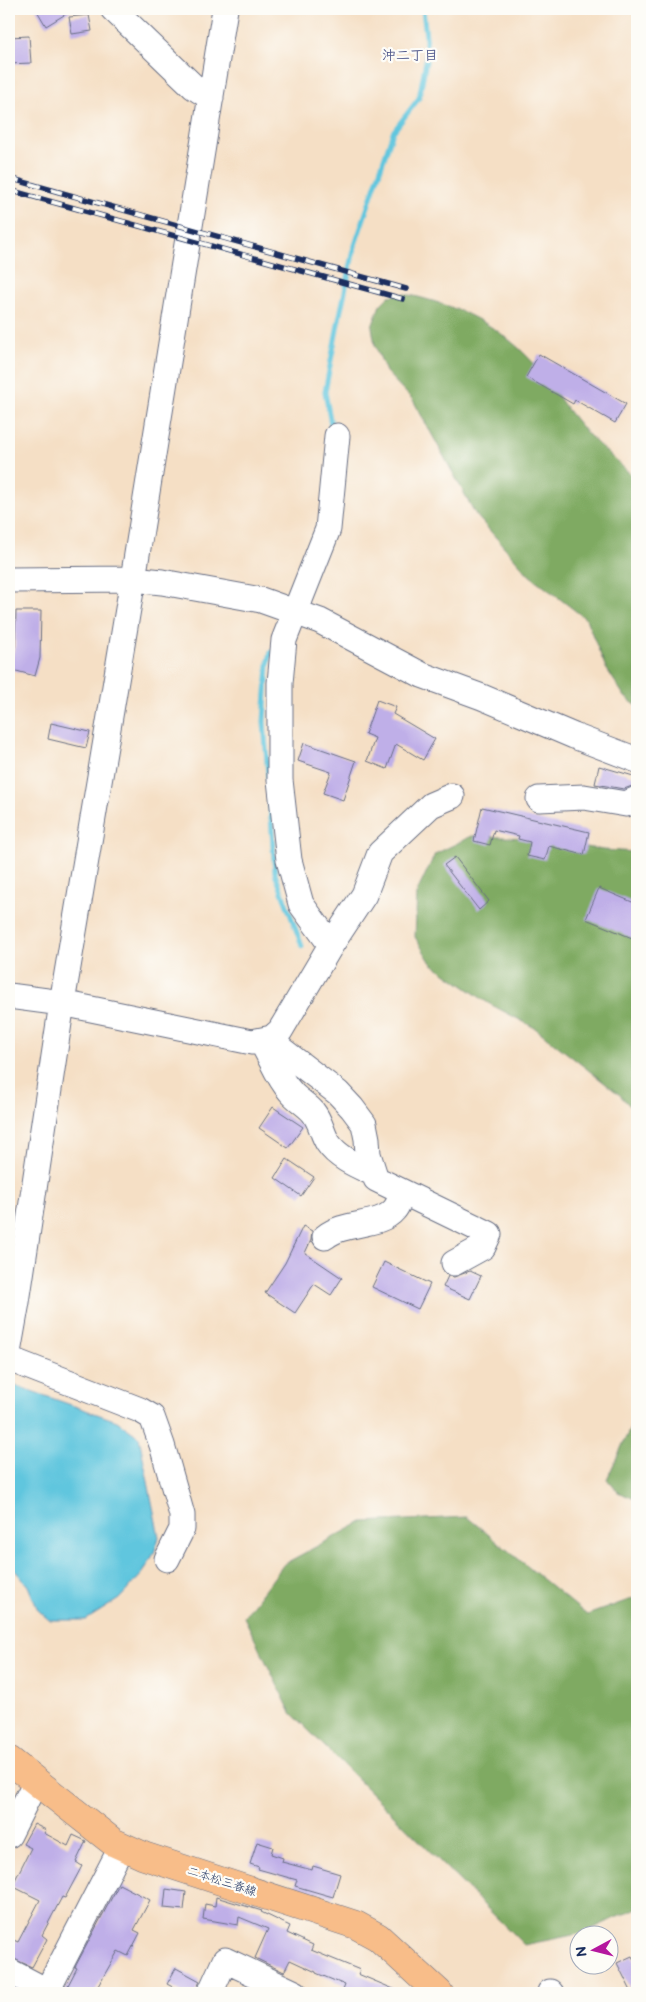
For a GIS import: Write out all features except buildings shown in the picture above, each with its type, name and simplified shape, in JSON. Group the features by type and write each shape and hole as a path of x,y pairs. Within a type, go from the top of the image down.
{"main road":[{"name":"二本松三春線","path":"9,1760 113,1842 144,1856 356,1925 378,1937 438,1993"}],"street":[{"path":"113,9 194,88 210,98"},
{"path":"9,1347 62,1004 225,9"},
{"path":"331,945 301,904 288,851 280,780 280,683 284,640 328,529 338,436"},
{"path":"9,580 133,579 162,582 261,600 320,621 422,675 482,697 637,760"},
{"path":"9,996 62,1004 252,1042 267,1039 280,1031 331,945 364,895 380,853 431,805 452,796"},
{"path":"539,799 584,797 626,804 637,799"},
{"path":"267,1039 272,1059 280,1078 290,1092 303,1102 321,1124 328,1143 353,1164 373,1172"},
{"path":"267,1039 338,1093 352,1108 364,1124 368,1154 376,1179 489,1234 483,1247 454,1263"},
{"path":"325,1237 340,1228 384,1218 395,1210 403,1192"},
{"path":"9,1359 140,1410 152,1417 182,1515 182,1529 167,1559"},
{"path":"9,1834 36,1781"},
{"path":"9,1971 46,1992 122,1846"},
{"path":"210,1993 225,1960 294,1993"}],"green space":[{"path":"405,294 460,311 493,328 508,339 536,366 586,431 637,480 637,706 625,697 606,668 586,619 529,575 476,515 413,400 386,372 375,345 372,327 380,305 389,296"},
{"path":"472,836 534,838 603,850 637,852 637,1114 620,1095 535,1028 488,1003 431,963 415,937 417,892 435,854"},
{"path":"637,1413 637,1500 618,1492 607,1479"},
{"path":"467,1517 587,1615 637,1597 637,1908 602,1924 568,1924 568,1936 524,1945 291,1713 244,1617 284,1564 362,1522"}],"water":[{"path":"9,1385 20,1387 117,1421 139,1437 159,1537 154,1553 143,1573 119,1599 86,1620 49,1620 38,1610 28,1586 9,1563"}],"waterway":[{"path":"332,430 325,392 355,245 393,132 419,98 426,61 423,9"},
{"path":"271,652 268,665 264,721 275,873 302,946"}],"railway":[{"path":"9,178 406,289"},
{"path":"9,190 403,299"}],"district":[{"name":"沖二丁目","path":"410,55"}]}
